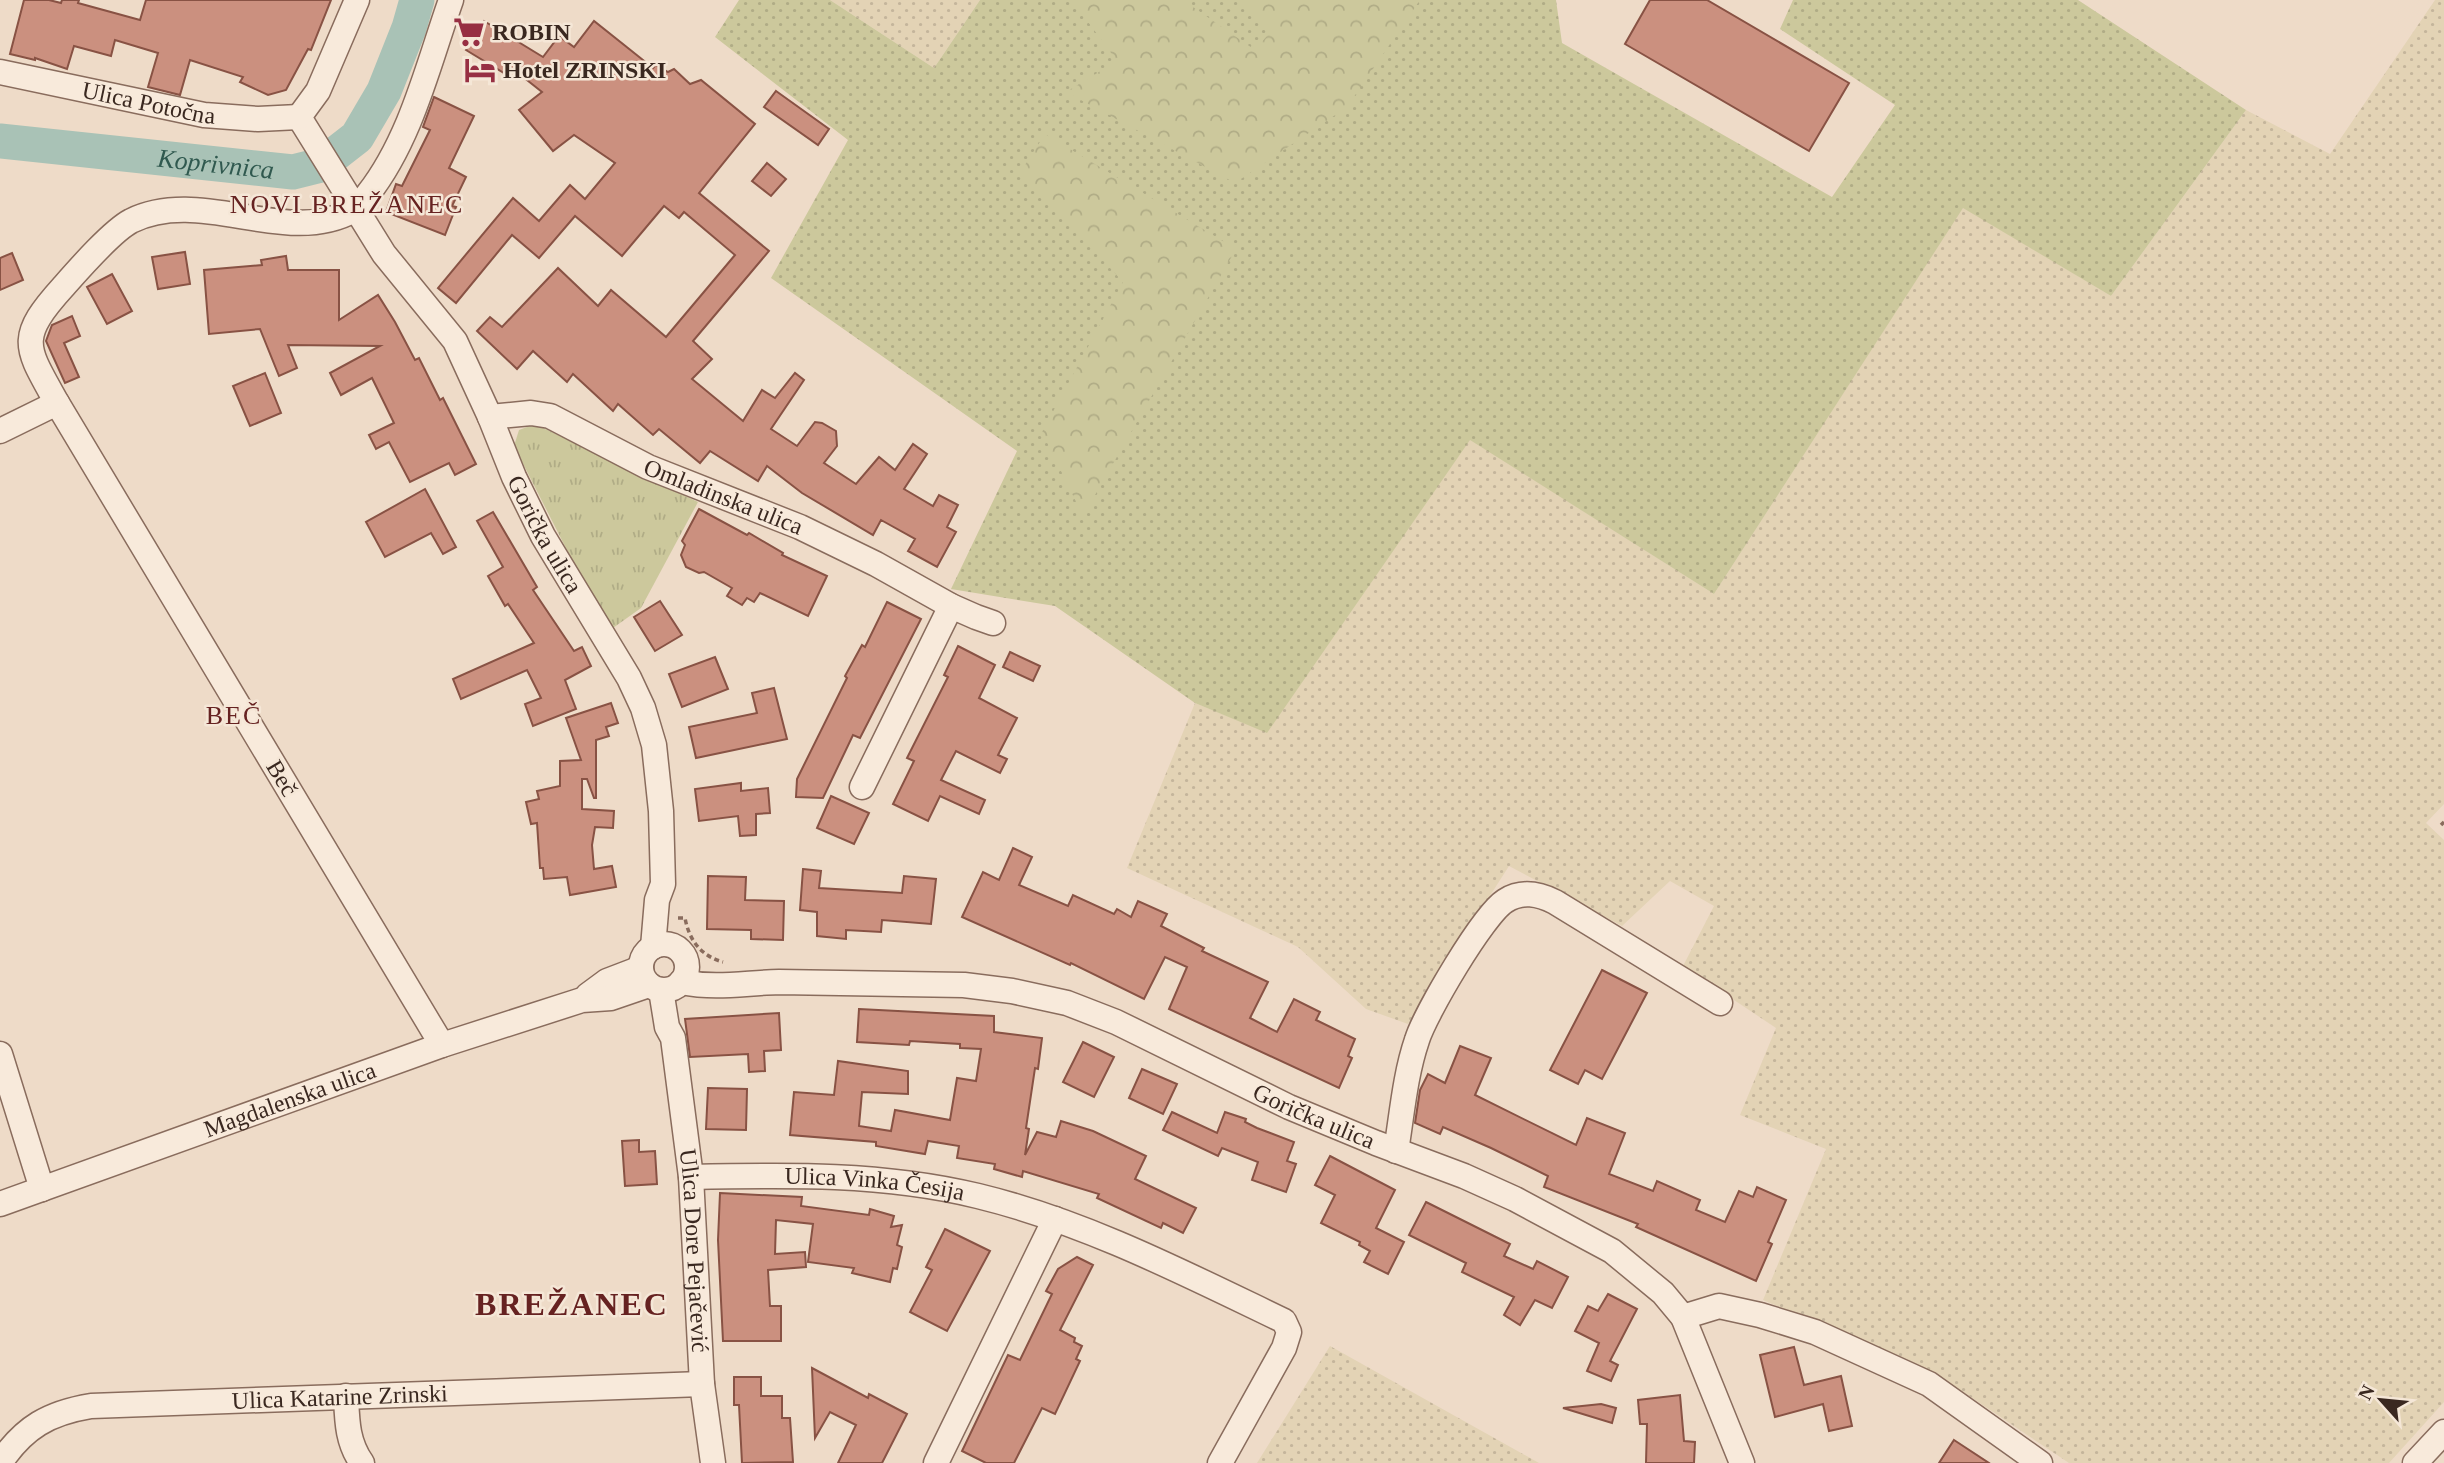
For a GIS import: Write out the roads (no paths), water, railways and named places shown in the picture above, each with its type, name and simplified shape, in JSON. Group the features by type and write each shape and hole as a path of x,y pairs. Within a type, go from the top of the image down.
{"street":[{"path":"304,123 357,0"},
{"path":"0,431 57,403 31,356 29,341 34,327 60,290 130,222 163,211 187,209 308,224 356,209 382,176 405,130 451,0"},
{"name":"Ulica Potočna","path":"0,72 204,115 304,123"},
{"name":"Gorička ulica","path":"304,123 384,254 455,341 490,417 513,477 543,536 629,678 643,708 654,745 659,788 663,884 657,900 665,971"},
{"name":"Beč","path":"57,403 442,1045"},
{"name":"Omladinska ulica","path":"490,417 531,412 550,416 648,467 800,527 876,564 951,606 993,623"},
{"path":"862,787 951,606"},
{"name":"Gorička ulica","path":"663,884 673,918 665,971"},
{"path":"1396,1151 1416,1042 1424,1023 1488,918 1503,902 1516,896 1530,894 1548,899 1720,1003"},
{"name":"Gorička ulica","path":"665,971 757,982 964,985 1012,991 1067,1003 1116,1022 1289,1107 1504,1194 1612,1251 1663,1293 1683,1317 1742,1463"},
{"name":"Magdalenska ulica","path":"0,1204 442,1045 582,1000 607,981 665,971"},
{"name":"Ulica Dore Pejačević","path":"665,971 678,1024 673,1038 691,1177 702,1384 713,1463"},
{"path":"0,1054 42,1189"},
{"name":"Ulica Vinka Česija","path":"691,1177 784,1175 882,1180 976,1196 1055,1219 1171,1268 1283,1321 1289,1332 1284,1348 1220,1463"},
{"path":"936,1463 1055,1219"},
{"path":"1683,1317 1719,1306 1815,1332 1929,1384 2040,1463"},
{"name":"Ulica Katarine Zrinski","path":"0,1463 12,1444 41,1420 67,1410 91,1406 702,1384"},
{"path":"346,1396 346,1428 362,1463"},
{"path":"2415,1463 2444,1432"}],"waterway":[{"name":"Koprivnica","path":"0,141 293,172 321,165 357,137 384,91 417,0"}],"place":[{"name":"ROBIN","path":"469,32"},
{"name":"Hotel ZRINSKI","path":"480,70"}],"district":[{"name":"NOVI BREŽANEC","path":"347,204"},
{"name":"BEČ","path":"234,715"},
{"name":"BREŽANEC","path":"572,1304"}]}
